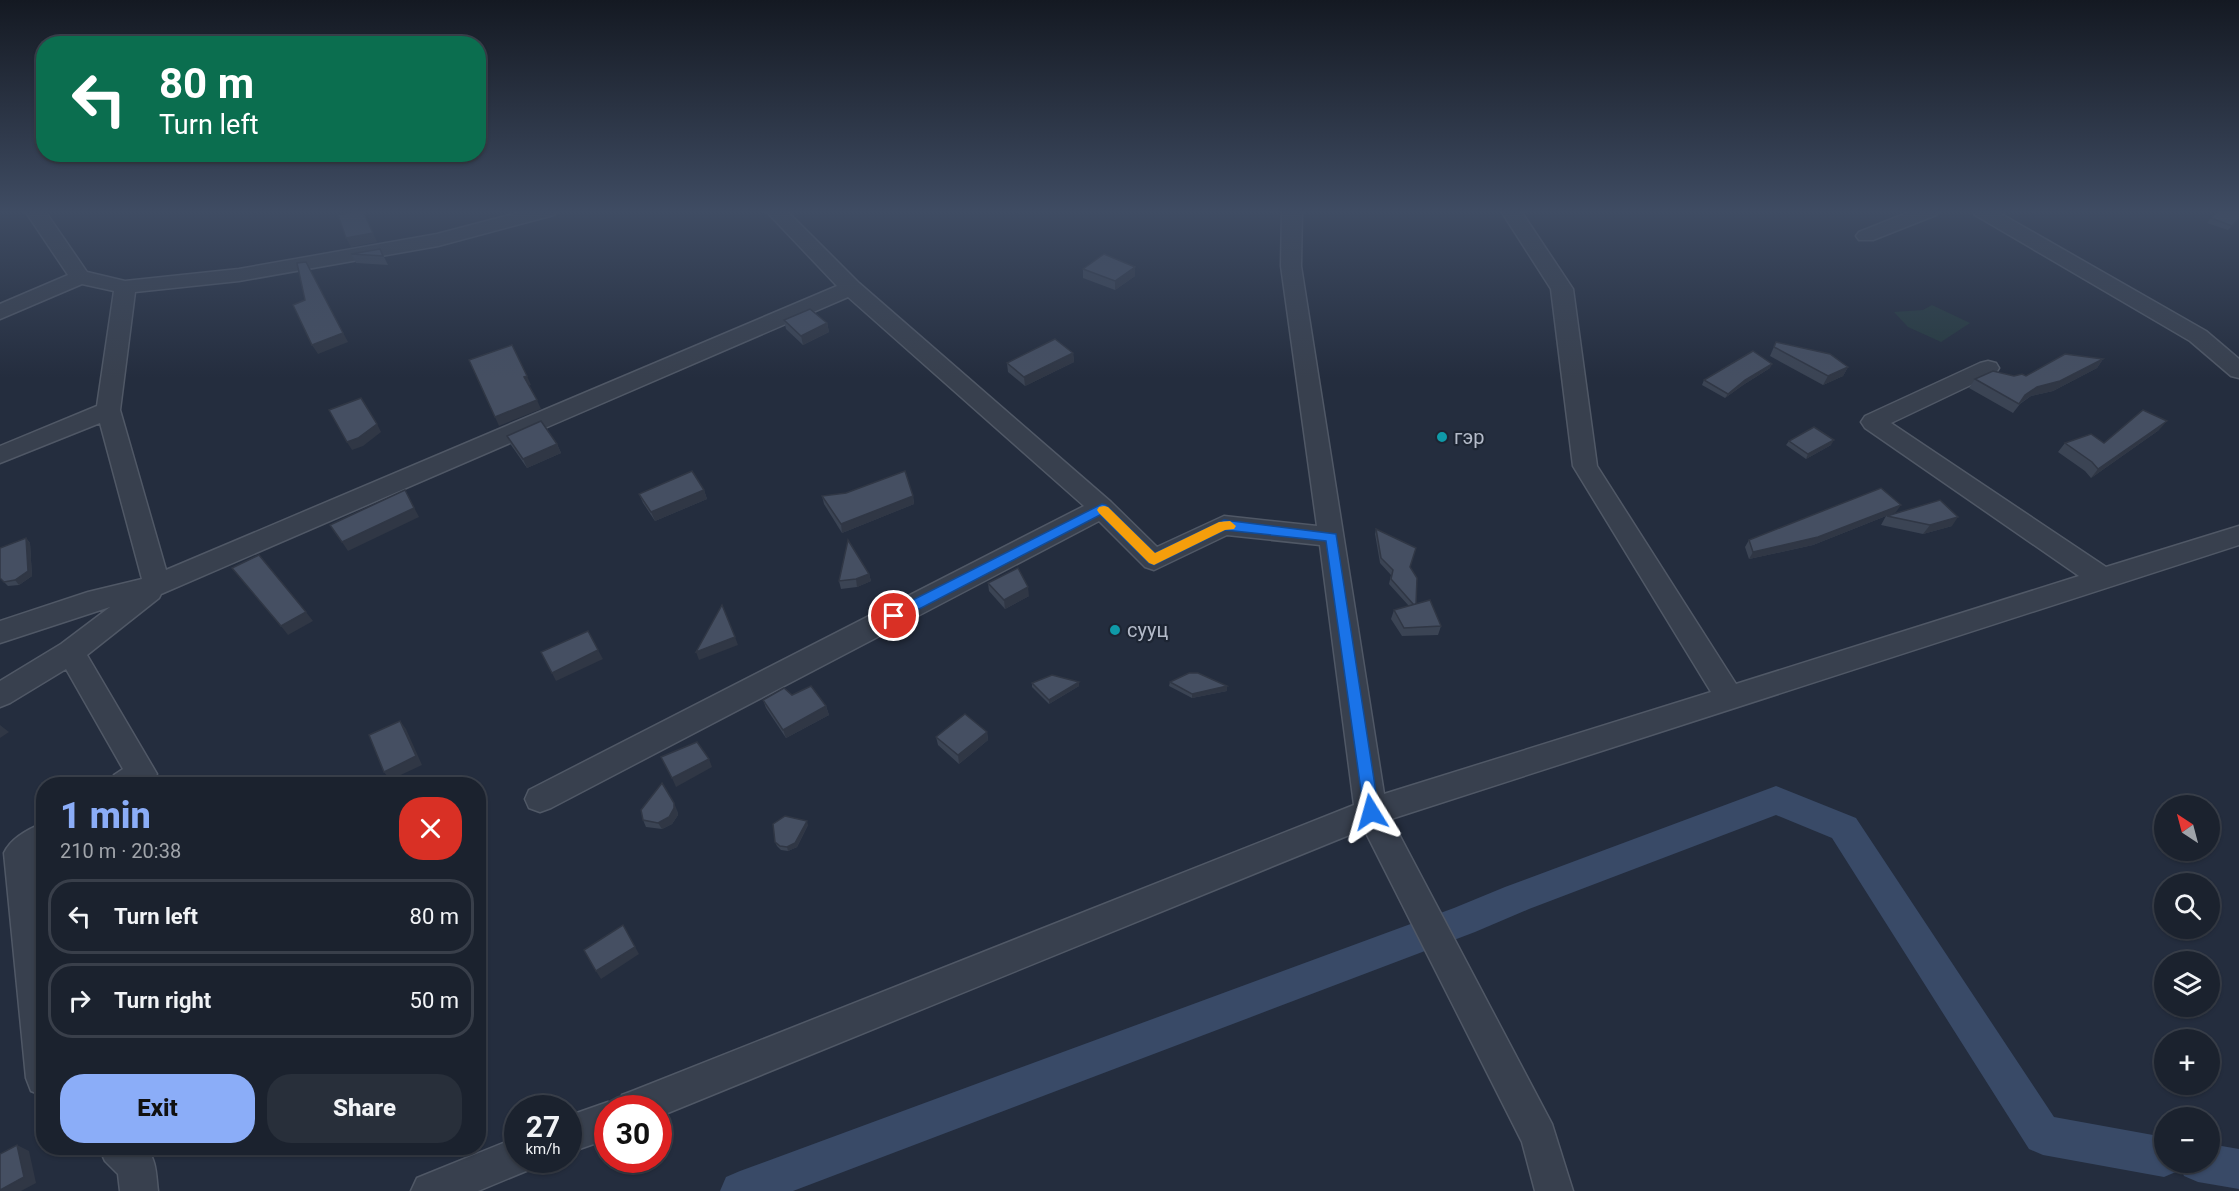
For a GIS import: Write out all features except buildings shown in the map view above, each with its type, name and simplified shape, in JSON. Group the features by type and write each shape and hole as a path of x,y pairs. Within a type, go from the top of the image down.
{"street":[{"path":"72,267 80,278"},
{"path":"0,312 80,278 125,287 240,275 288,267"},
{"path":"830,267 851,288 1102,508 1154,560 1224,525 1332,537"},
{"path":"1291,267 1371,812 1539,1137 1554,1191"},
{"path":"1547,267 1562,289 1585,466 1730,698"},
{"path":"2078,267 2198,336 2239,371"},
{"path":"125,287 108,410 157,585"},
{"path":"0,632 88,602 157,585 851,288"},
{"path":"1988,368 1873,422 2103,579"},
{"path":"0,455 108,410"},
{"path":"540,799 1102,508"},
{"path":"667,1095 1371,812 2239,535"},
{"path":"0,695 70,651 157,585"},
{"path":"70,651 142,774 137,777"},
{"path":"36,842 20,853 36,1003"},
{"path":"125,1155 136,1165 139,1191"},
{"path":"430,1191 504,1162"}],"green space":[{"path":"1932,305 1970,323 1941,342 1908,327 1894,312 1923,310"}],"waterway":[{"path":"740,1191 1463,921 1517,898 1776,800 1844,828 2043,1135 2154,1155"},
{"path":"2220,1166 2239,1169"}],"slow traffic":[{"path":"1104,510 1154,560 1224,525 1230,526"}],"place":[{"name":"гэр","path":"1442,437"},
{"name":"сууц","path":"1115,630"}],"route":[{"path":"894,616 1102,508 1154,560 1224,525 1332,537 1371,812"}]}
